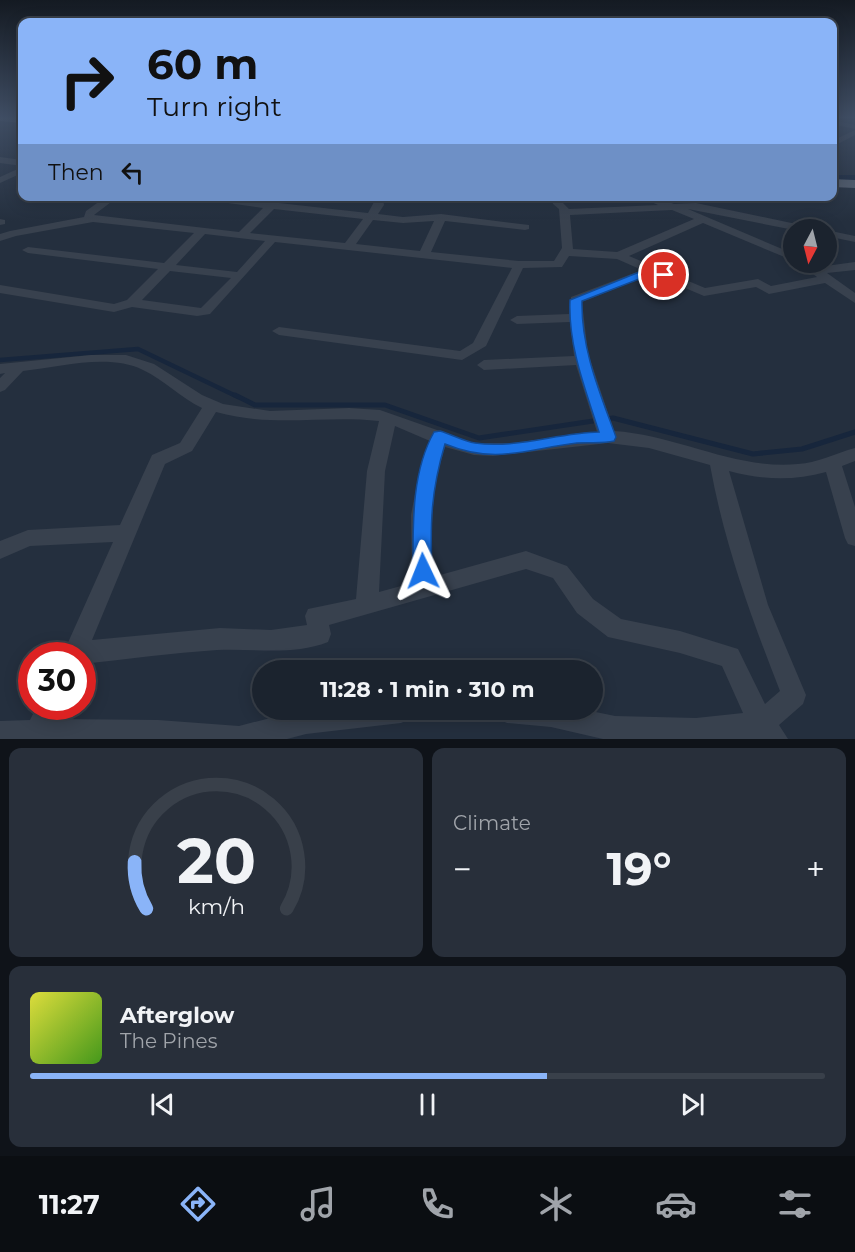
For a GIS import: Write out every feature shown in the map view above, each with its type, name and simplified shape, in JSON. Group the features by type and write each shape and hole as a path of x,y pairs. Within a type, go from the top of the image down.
{"main road":[{"path":"837,171 855,171"},
{"path":"837,185 855,186"}],"street":[{"path":"0,160 18,162"},
{"path":"0,180 18,172"},
{"path":"93,219 88,216 90,213 107,201"},
{"path":"238,201 412,220 441,217 525,227"},
{"path":"242,235 276,201"},
{"path":"347,248 372,216 379,201"},
{"path":"0,238 14,233 93,219 519,266 558,264 568,248 565,212 559,201"},
{"path":"657,201 783,253"},
{"path":"565,212 707,207 783,224"},
{"path":"423,256 441,217"},
{"path":"619,256 703,219"},
{"path":"132,303 202,231"},
{"path":"837,235 855,239"},
{"path":"0,289 114,308 132,303 197,312 205,311 273,238"},
{"path":"28,250 240,276"},
{"path":"565,252 619,256 704,292 758,283 769,290 828,279"},
{"path":"279,332 462,356 479,346 519,266"},
{"path":"837,268 855,266"},
{"path":"608,437 582,360 575,318 576,300 653,270"},
{"path":"820,273 855,299"},
{"path":"517,320 575,318"},
{"path":"0,369 117,359 138,362 156,370 212,405 257,415 358,414 388,418 471,448 504,450 578,438 608,437 671,445 743,468 776,472 798,472 855,454"},
{"path":"484,365 582,360"},
{"path":"0,387 18,368"},
{"path":"80,642 158,460 186,447 212,405"},
{"path":"367,605 376,471 388,418"},
{"path":"423,590 421,515 428,473 440,436"},
{"path":"718,460 724,491 757,605 794,695 768,731"},
{"path":"832,463 855,538"},
{"path":"0,550 28,538 127,533"},
{"path":"96,652 220,639 271,641 320,634 316,616 367,605 526,560 560,572 585,606 616,629 680,642 730,657 768,731"},
{"path":"38,732 44,720"},
{"path":"0,734 38,732 158,734 239,739 315,720"},
{"path":"577,720 615,729 768,731"}],"waterway":[{"path":"837,178 855,178"},
{"path":"0,360 138,349 238,397"},
{"path":"235,395 255,405 385,405 479,438 613,418 753,454 802,449 855,432"}],"route":[{"path":"423,571 421,515 428,473 440,436 471,448 486,450 504,450 578,438 608,437 582,360 575,318 576,300 653,270 664,275"}]}
